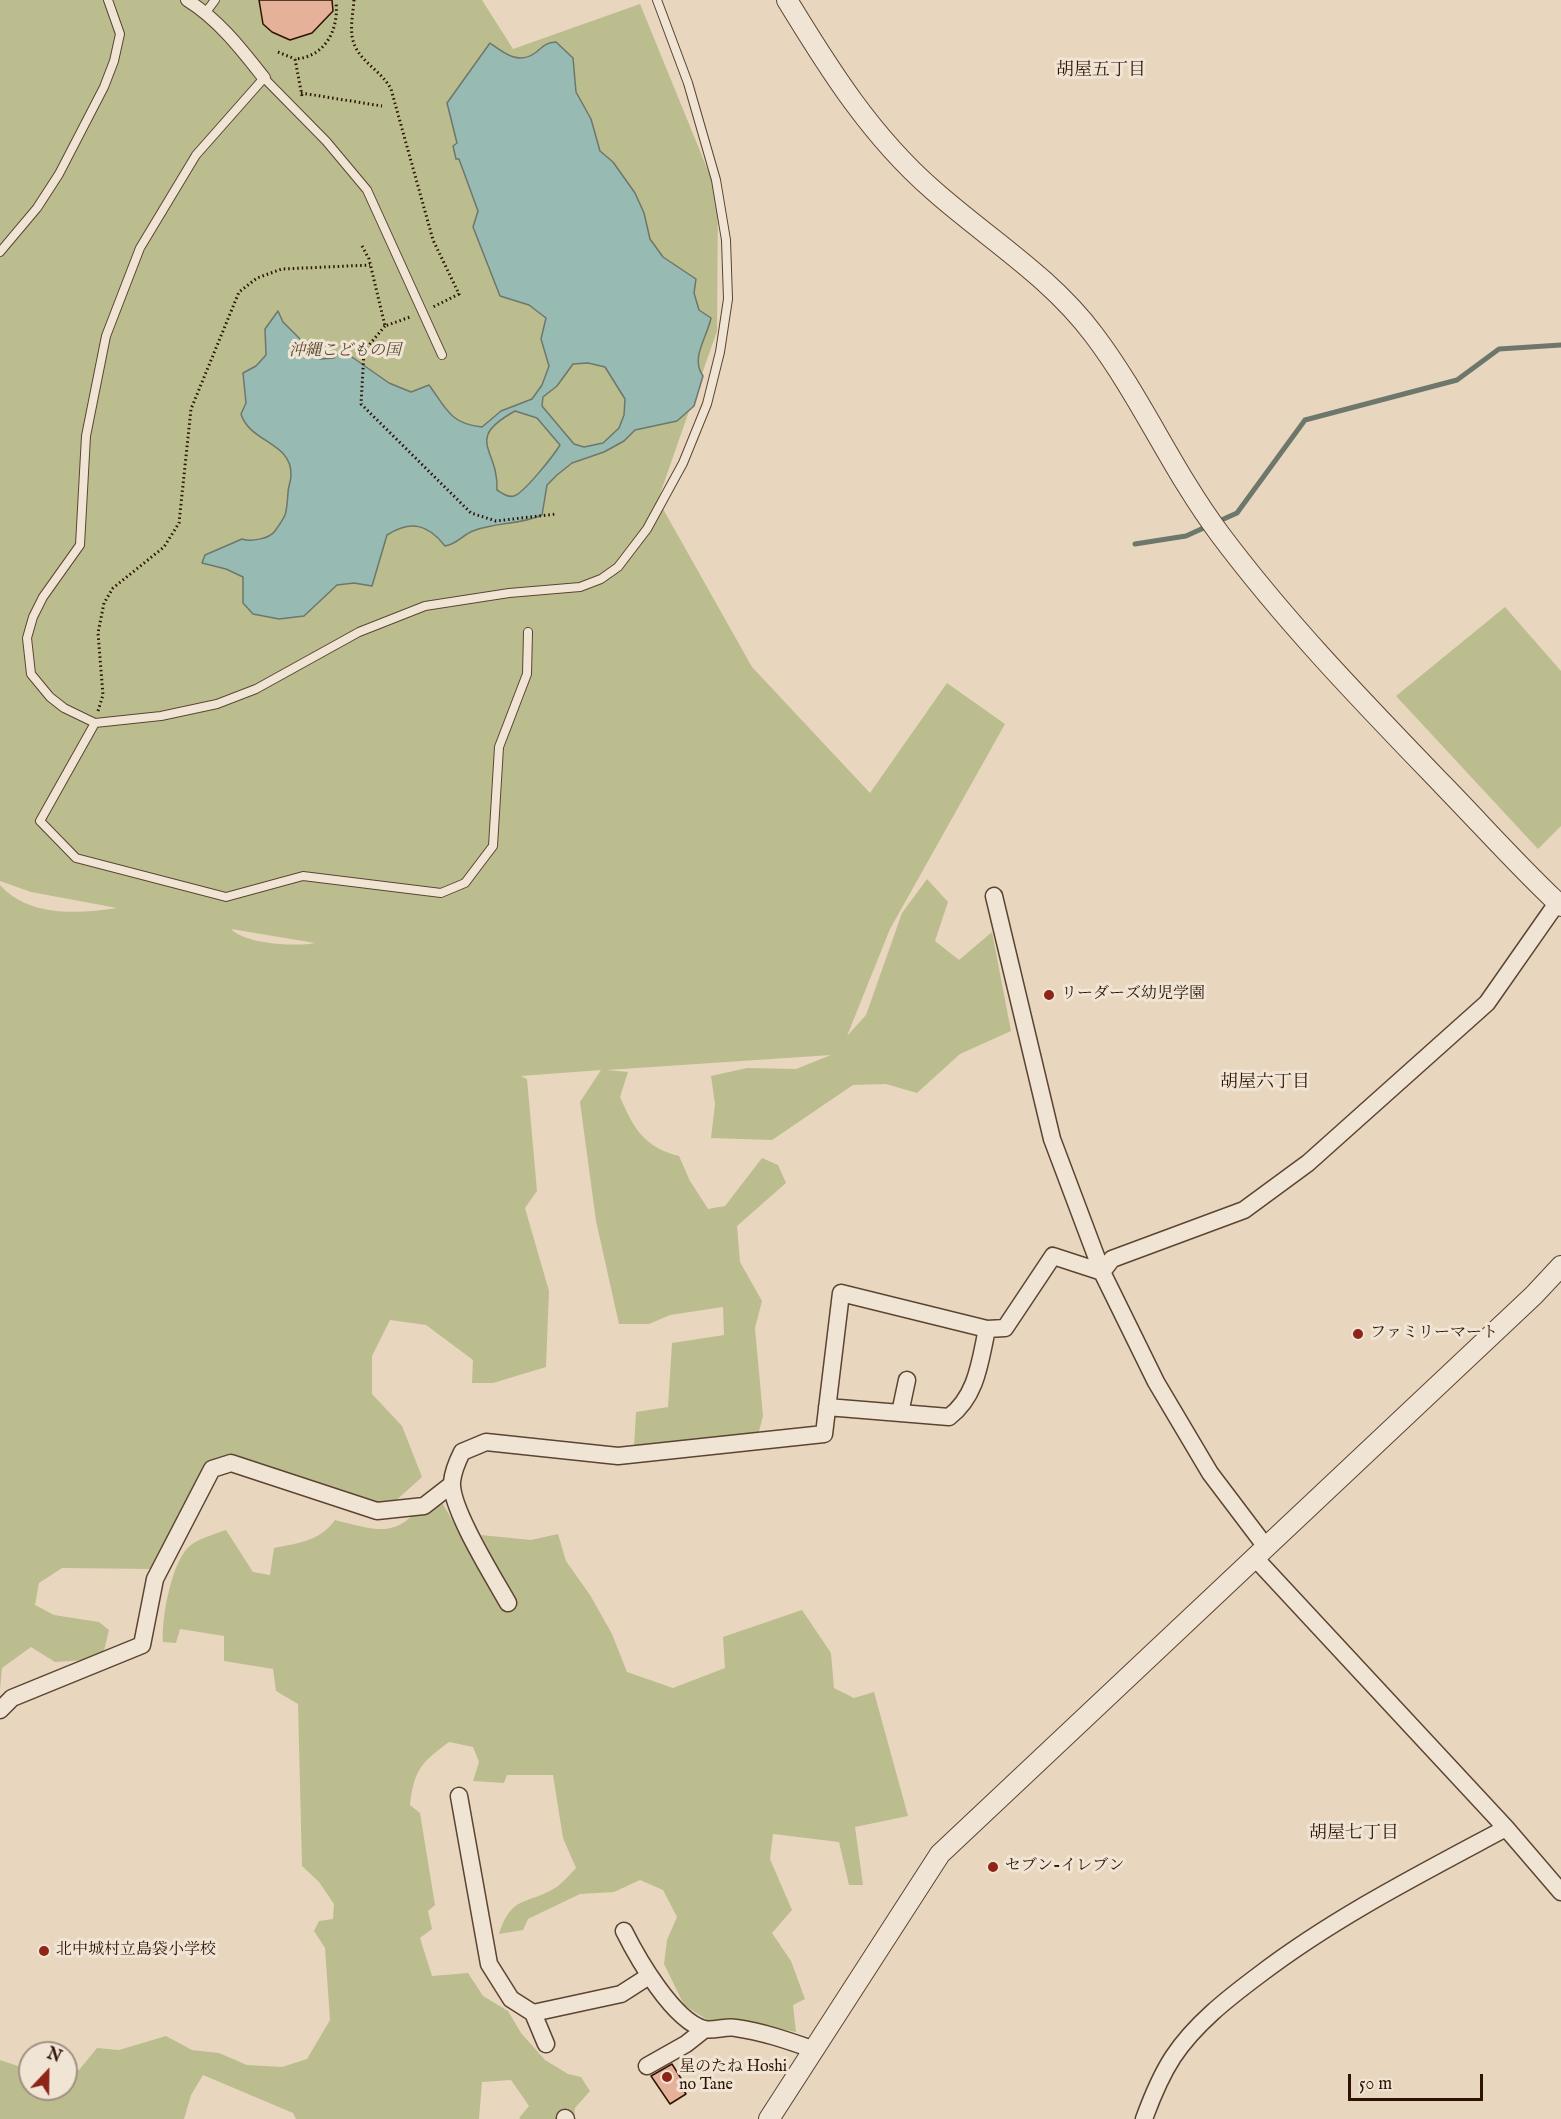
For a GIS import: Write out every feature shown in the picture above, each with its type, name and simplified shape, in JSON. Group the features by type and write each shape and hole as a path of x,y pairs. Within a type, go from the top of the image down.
{"street":[{"path":"187,0 206,12 264,78"},
{"path":"787,0 848,97 897,156 932,190 1049,286 1094,335 1206,514 1292,625 1336,674 1559,904 1487,1003 1308,1163 1244,1210 1112,1259 1102,1272"},
{"path":"994,896 1052,1138 1102,1272 1156,1382 1261,1553 1561,1892"},
{"path":"508,1603 461,1515 451,1485 454,1467 462,1452 486,1442 618,1456 824,1434 841,1293 987,1329 1005,1328 1053,1256 1102,1272"},
{"path":"769,2119 940,1854 1534,1295 1561,1266"},
{"path":"827,1407 949,1417 962,1408 975,1383 987,1329"},
{"path":"900,1413 907,1380"},
{"path":"0,1710 12,1698 142,1645 155,1579 212,1470 231,1463 377,1510 424,1506 451,1485"},
{"path":"459,1796 489,1964 511,1999 533,2013 546,2044"},
{"path":"1144,2119 1155,2088 1174,2055 1217,2006 1300,1943 1414,1877 1506,1828"},
{"path":"624,1931 649,1976 686,2018 705,2029 733,2027 775,2036 815,2050"},
{"path":"533,2013 621,1994 649,1976"},
{"path":"647,2066 686,2044 705,2029"}],"lane":[{"path":"0,252 37,208 59,174 104,87 114,61 120,34 108,0"},
{"path":"206,12 215,0"},
{"path":"442,355 367,190 264,78 196,155 140,248 106,336 86,436 80,545 43,597 33,617 27,638 31,674 50,697 64,708 95,723 161,716 217,704 256,688 359,632 425,606 509,593 580,587 601,579 624,559 647,528 683,463 707,404 720,352 728,299 726,240 716,180 688,83 657,0"},
{"path":"95,723 40,821 76,858 226,897 303,876 441,893 465,883 493,846 499,747 527,675 528,632"}],"path":[{"path":"354,0 352,29 356,48 384,76 391,89 433,240 459,294 423,312 385,326 364,351 362,404 471,513 496,521 556,514"},
{"path":"278,52 295,59 307,58 316,53 334,33 338,16 336,2"},
{"path":"292,106 302,96 295,59"},
{"path":"301,93 382,106"},
{"path":"362,246 370,265 385,326"},
{"path":"95,723 103,695 98,633 104,603 113,588 164,547 179,523 190,409 239,292 257,279 282,269 370,265"}],"green space":[{"name":"沖縄こどもの国","path":"0,0 482,0 513,49 640,4 718,195 717,331 658,500 752,667 870,793 947,683 1005,724 890,929 847,1036 866,1015 902,913 927,879 948,902 935,941 959,960 992,932 1011,1031 960,1054 917,1093 886,1084 853,1085 772,1140 711,1138 715,1104 711,1076 747,1068 796,1069 831,1055 607,1070 628,1072 620,1097 630,1118 649,1142 679,1156 690,1181 708,1209 725,1206 762,1158 778,1165 786,1183 737,1226 740,1262 762,1301 755,1328 763,1416 758,1435 634,1447 636,1412 668,1407 672,1343 724,1335 723,1307 670,1315 649,1324 619,1324 596,1221 580,1102 601,1070 521,1076 527,1079 537,1191 525,1208 549,1291 546,1367 493,1383 472,1383 473,1360 426,1325 390,1320 372,1356 372,1394 402,1426 422,1477 382,1513 325,1499 257,1465 230,1461 210,1462 153,1569 62,1568 39,1583 35,1605 54,1615 99,1622 109,1630 102,1659 55,1662 31,1647 2,1668 0,1690 0,885 25,903 54,911 117,908 31,892 0,881","holes":["231,929 315,943 295,945 258,941"]},
{"path":"1505,607 1561,671 1561,826 1538,849 1396,696"},
{"path":"436,1492 505,1612 515,1604 481,1535 531,1540 558,1534 566,1561 590,1595 612,1634 627,1672 673,1688 725,1668 723,1637 802,1610 831,1653 834,1688 854,1698 874,1692 908,1816 855,1827 863,1885 849,1885 839,1842 773,1834 770,1859 792,1910 772,1933 791,1961 805,1999 793,2005 796,2032 727,2018 709,2021 684,2005 664,1964 667,1940 677,1917 663,1890 640,1880 614,1892 580,1894 528,1919 523,1930 499,1934 509,1913 515,1907 555,1888 576,1868 563,1838 553,1775 507,1775 504,1783 473,1781 479,1762 473,1747 449,1742 432,1755 421,1768 414,1783 410,1805 420,1813 435,1905 428,1911 432,1929 420,1938 432,1976 468,1973 483,1996 508,2011 521,2033 545,2060 568,2074 581,2077 590,2091 575,2108 574,2119 519,2118 529,2106 511,2080 482,2082 479,2119 296,2119 293,2113 203,2075 191,2095 184,2119 0,2119 0,2060 18,2066 18,2101 78,2101 78,2070 97,2048 119,2050 166,2036 192,2050 219,2053 247,2065 282,2067 307,2059 330,2020 325,1948 314,1931 319,1921 333,1919 334,1904 319,1882 302,1866 298,1704 276,1691 273,1669 224,1661 224,1636 180,1629 176,1643 163,1642 169,1590 184,1552 191,1545 208,1536 226,1530 253,1572 270,1575 274,1548 316,1537 335,1520 369,1528 392,1528 411,1517"}],"water":[{"path":"556,42 573,58 576,92 591,119 600,151 613,162 635,193 644,213 650,239 663,257 696,279 694,293 699,310 711,318 699,355 699,369 703,376 694,406 677,421 635,430 624,441 604,452 572,463 547,485 542,515 482,528 445,546 426,529 404,527 387,535 372,586 354,583 337,585 304,616 279,619 253,614 243,603 243,577 226,569 202,563 205,555 242,539 255,540 269,536 275,531 286,513 291,477 290,464 278,449 246,424 241,414 246,403 243,373 256,366 266,355 265,329 278,311 283,322 320,359 334,358 342,350 389,383 411,392 429,385 450,414 471,425 482,427 501,411 532,399 542,385 549,366 541,339 546,318 529,305 500,296 473,227 478,211 459,159 456,159 453,146 457,143 447,103 490,43 511,56 523,58","holes":["588,363 605,367 625,399 624,415 619,428 603,443 584,447 574,444 542,406 543,397 557,386 573,364","515,411 537,418 560,445 525,488 514,496 510,496 497,490 487,438 499,421"]}],"building":[{"path":"259,0 332,0 333,11 312,33 290,40 272,32 263,24"},
{"path":"672,2064 682,2080 678,2082 686,2094 670,2104 651,2076"}],"waterway":[{"path":"1217,522 1237,513 1305,420 1457,380 1499,349 1561,345"},
{"path":"1135,544 1186,536 1208,526"}],"place":[{"name":"リーダーズ幼児学園","path":"1049,995"},
{"name":"ファミリーマート","path":"1358,1334"},
{"name":"セブン-イレブン","path":"993,1867"},
{"name":"北中城村立島袋小学校","path":"44,1951"},
{"name":"星のたね Hoshi no Tane","path":"667,2077"}],"district":[{"name":"胡屋五丁目","path":"1101,71"},
{"name":"胡屋六丁目","path":"1265,1083"},
{"name":"胡屋七丁目","path":"1354,1834"}]}
